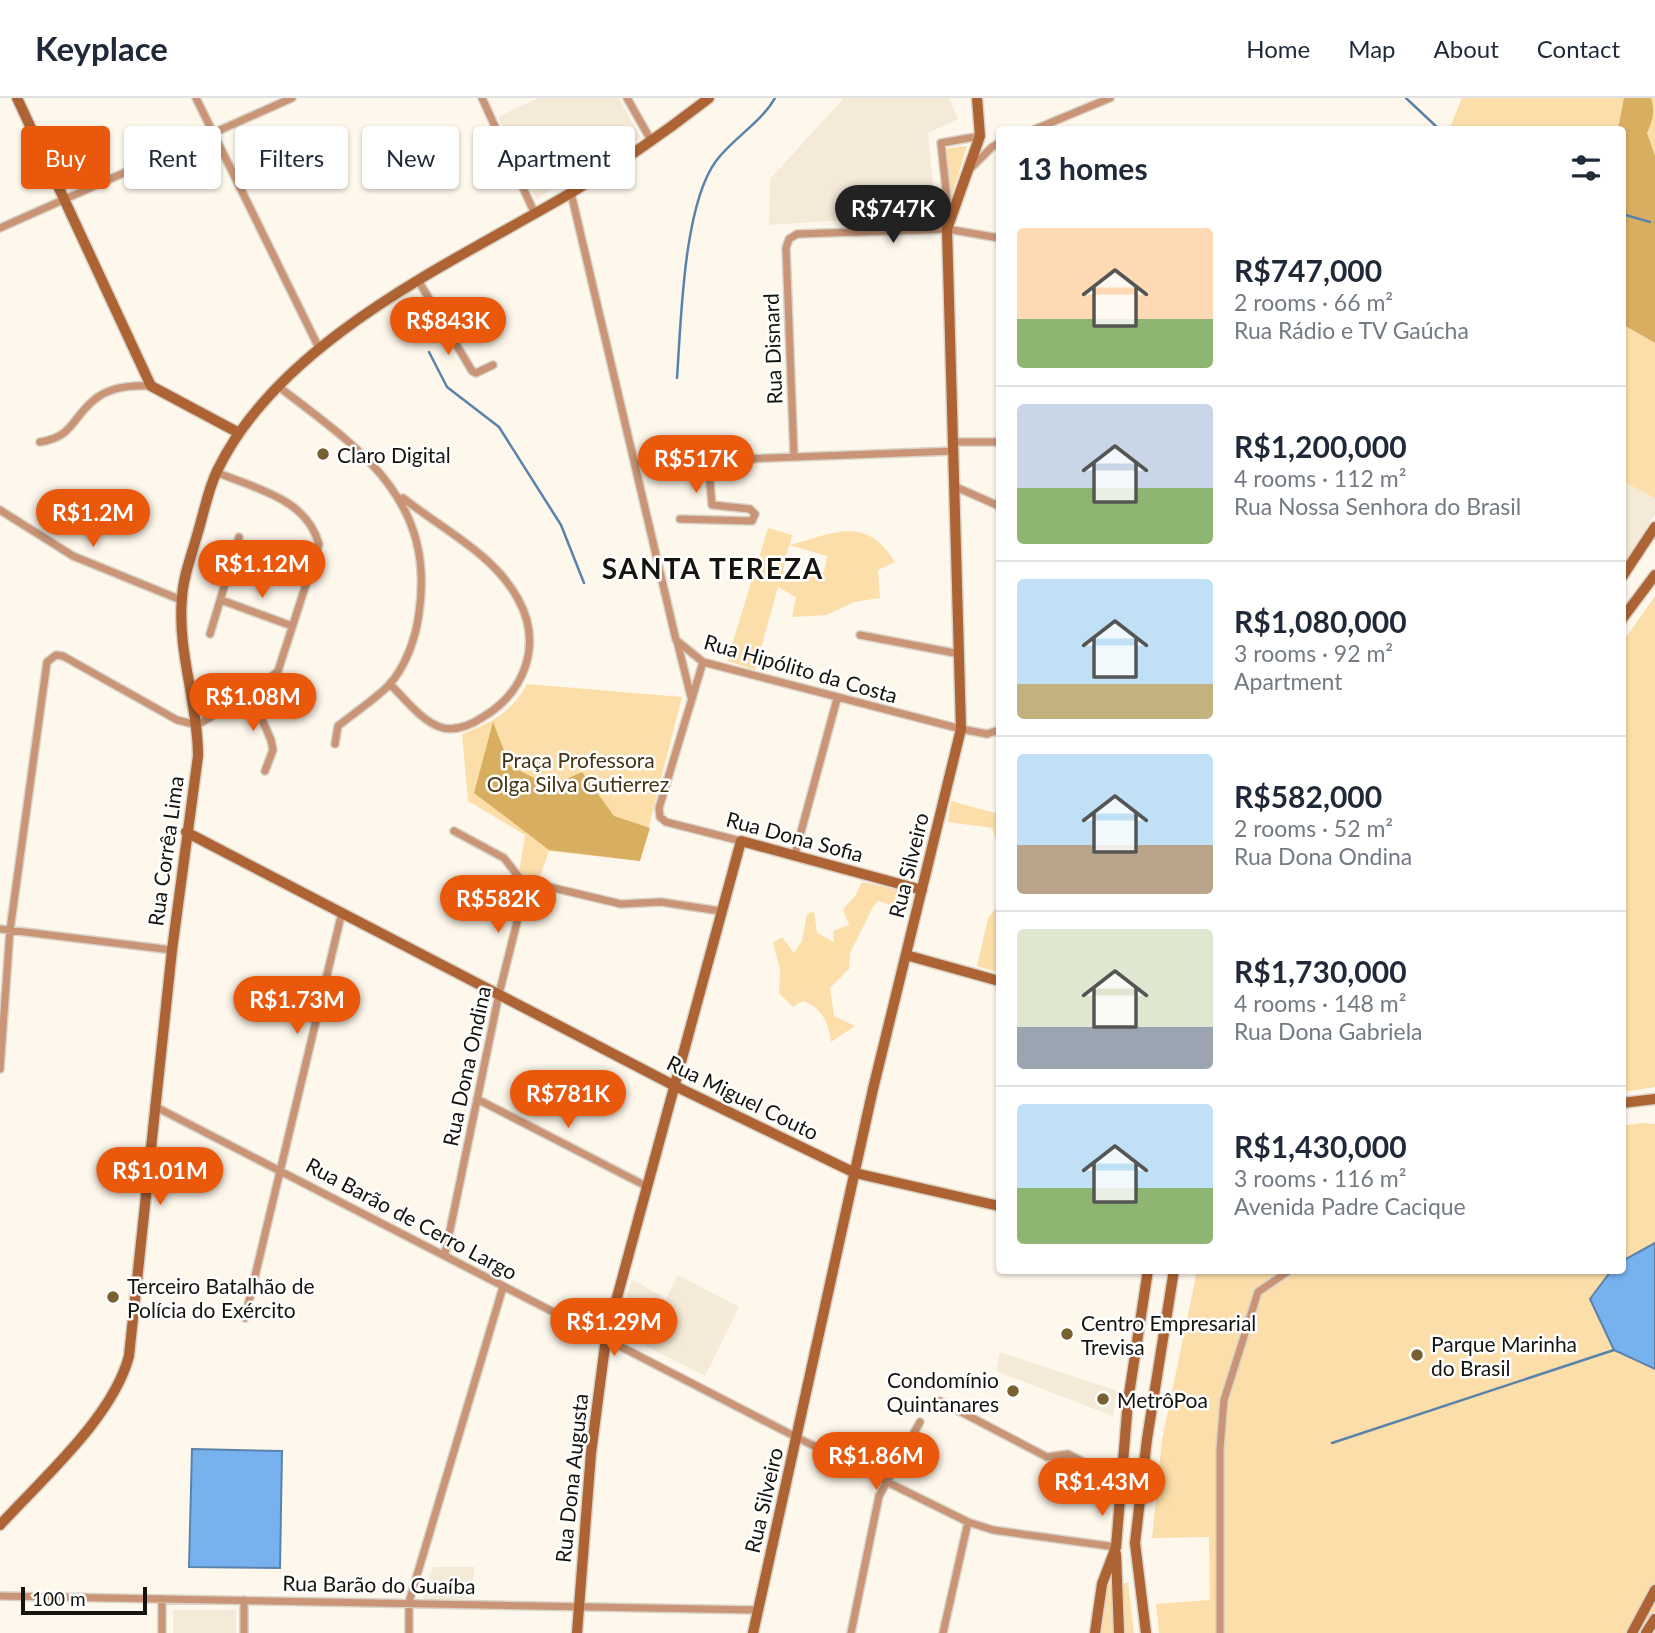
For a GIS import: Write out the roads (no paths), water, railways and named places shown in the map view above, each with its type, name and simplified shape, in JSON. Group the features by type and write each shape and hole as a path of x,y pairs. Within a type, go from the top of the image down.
{"street":[{"path":"17,98 151,386"},
{"path":"196,98 209,126"},
{"path":"221,128 292,98"},
{"path":"482,98 535,214"},
{"path":"627,98 652,142"},
{"name":"Rua Corrêa Lima","path":"0,1525 110,1403 124,1376 129,1356 154,1106 186,832 198,756 197,725 182,642 181,600 216,472 239,433 279,387 320,350 394,294 571,193 652,142 709,98"},
{"name":"Rua Silveiro","path":"753,1633 855,1173 961,729 948,224 980,136 977,98"},
{"path":"1043,126 1110,98"},
{"path":"980,136 941,143 948,224 996,237"},
{"path":"970,169 996,145"},
{"path":"221,150 320,350"},
{"path":"0,228 124,171"},
{"name":"Rua Hipólito da Costa","path":"571,193 676,640 689,654 703,662 837,699 961,729 987,734 996,731"},
{"name":"Rua Disnard","path":"794,457 786,248 789,239 797,233 839,233 948,224"},
{"path":"418,280 472,371 476,373 494,365"},
{"path":"40,442 57,439 66,433 96,398 112,390 151,386 239,433"},
{"path":"279,387 358,447 400,496 496,567 520,601 530,641 528,658 514,692 503,706 460,728 442,727 425,718 390,684"},
{"path":"635,463 794,457 996,442"},
{"path":"680,519 752,521 755,514 750,509 712,505 708,460"},
{"path":"0,1069 10,930 47,662 56,655 63,656 177,720 197,725 251,694 278,671 319,544 314,527 290,503 216,472"},
{"path":"956,487 996,505"},
{"path":"335,744 338,726 390,684 413,644 422,594 417,538 400,496"},
{"path":"0,510 73,555 181,600"},
{"path":"1626,571 1655,527"},
{"path":"210,634 239,537"},
{"path":"1626,614 1655,575"},
{"path":"221,600 292,626"},
{"path":"860,635 960,654"},
{"path":"676,640 692,698"},
{"path":"692,698 703,662"},
{"path":"251,694 273,750 265,771"},
{"name":"Rua Dona Sofia","path":"692,698 659,808 660,817 666,822 795,854 922,890"},
{"path":"795,854 837,699"},
{"path":"454,831 504,858 526,886 537,884 621,904 661,902 720,911"},
{"name":"Rua Miguel Couto","path":"186,832 673,1085 855,1173 996,1205"},
{"name":"Rua Dona Augusta","path":"577,1633 591,1453 606,1338 741,841"},
{"name":"Rua Dona Ondina","path":"444,1255 499,994 526,886"},
{"path":"245,1318 342,911"},
{"path":"0,929 172,950"},
{"path":"905,956 996,980"},
{"path":"477,1099 646,1186"},
{"path":"1626,1103 1655,1099"},
{"name":"Rua Barão de Cerro Largo","path":"154,1106 280,1168 503,1287 796,1437 968,1522 993,1530 1116,1547"},
{"path":"1119,1633 1116,1547 1120,1480 1128,1401 1147,1274"},
{"path":"1146,1633 1135,1543 1147,1439 1173,1274"},
{"path":"1220,1633 1220,1449 1224,1400 1258,1292 1284,1274"},
{"path":"409,1633 409,1602 503,1287"},
{"path":"940,1401 1047,1457 1068,1454 1120,1480"},
{"path":"851,1633 879,1496 920,1422"},
{"path":"943,1633 968,1522"},
{"path":"1094,1633 1102,1584 1116,1547"},
{"path":"1632,1633 1655,1590"},
{"name":"Rua Barão do Guaíba","path":"0,1596 758,1610"},
{"path":"162,1599 162,1633"},
{"path":"244,1600 244,1633"},
{"path":"1646,1633 1655,1619"}],"water":[{"path":"1655,1243 1655,1369 1614,1350 1590,1299 1609,1274 1626,1274 1626,1259"},
{"path":"192,1449 282,1451 280,1568 189,1567"}],"waterway":[{"path":"677,378 682,297 690,235 705,181 716,161 762,115 775,98"},
{"path":"1406,98 1436,126"},
{"path":"1626,215 1650,222"},
{"path":"429,352 447,387 499,427 561,525 584,583"},
{"path":"1332,1443 1614,1350"}],"place":[{"name":"Claro Digital","path":"323,454"},
{"name":"Terceiro Batalhão de Polícia do Exército","path":"113,1297"},
{"name":"Centro Empresarial Trevisa","path":"1067,1334"},
{"name":"Parque Marinha do Brasil","path":"1417,1355"},
{"name":"Condomínio Quintanares","path":"1013,1391"},
{"name":"MetrôPoa","path":"1103,1399"}],"district":[{"name":"SANTA TEREZA","path":"713,568"}],"park label":[{"name":"Praça Professora Olga Silva Gutierrez","path":"578,771"}]}
